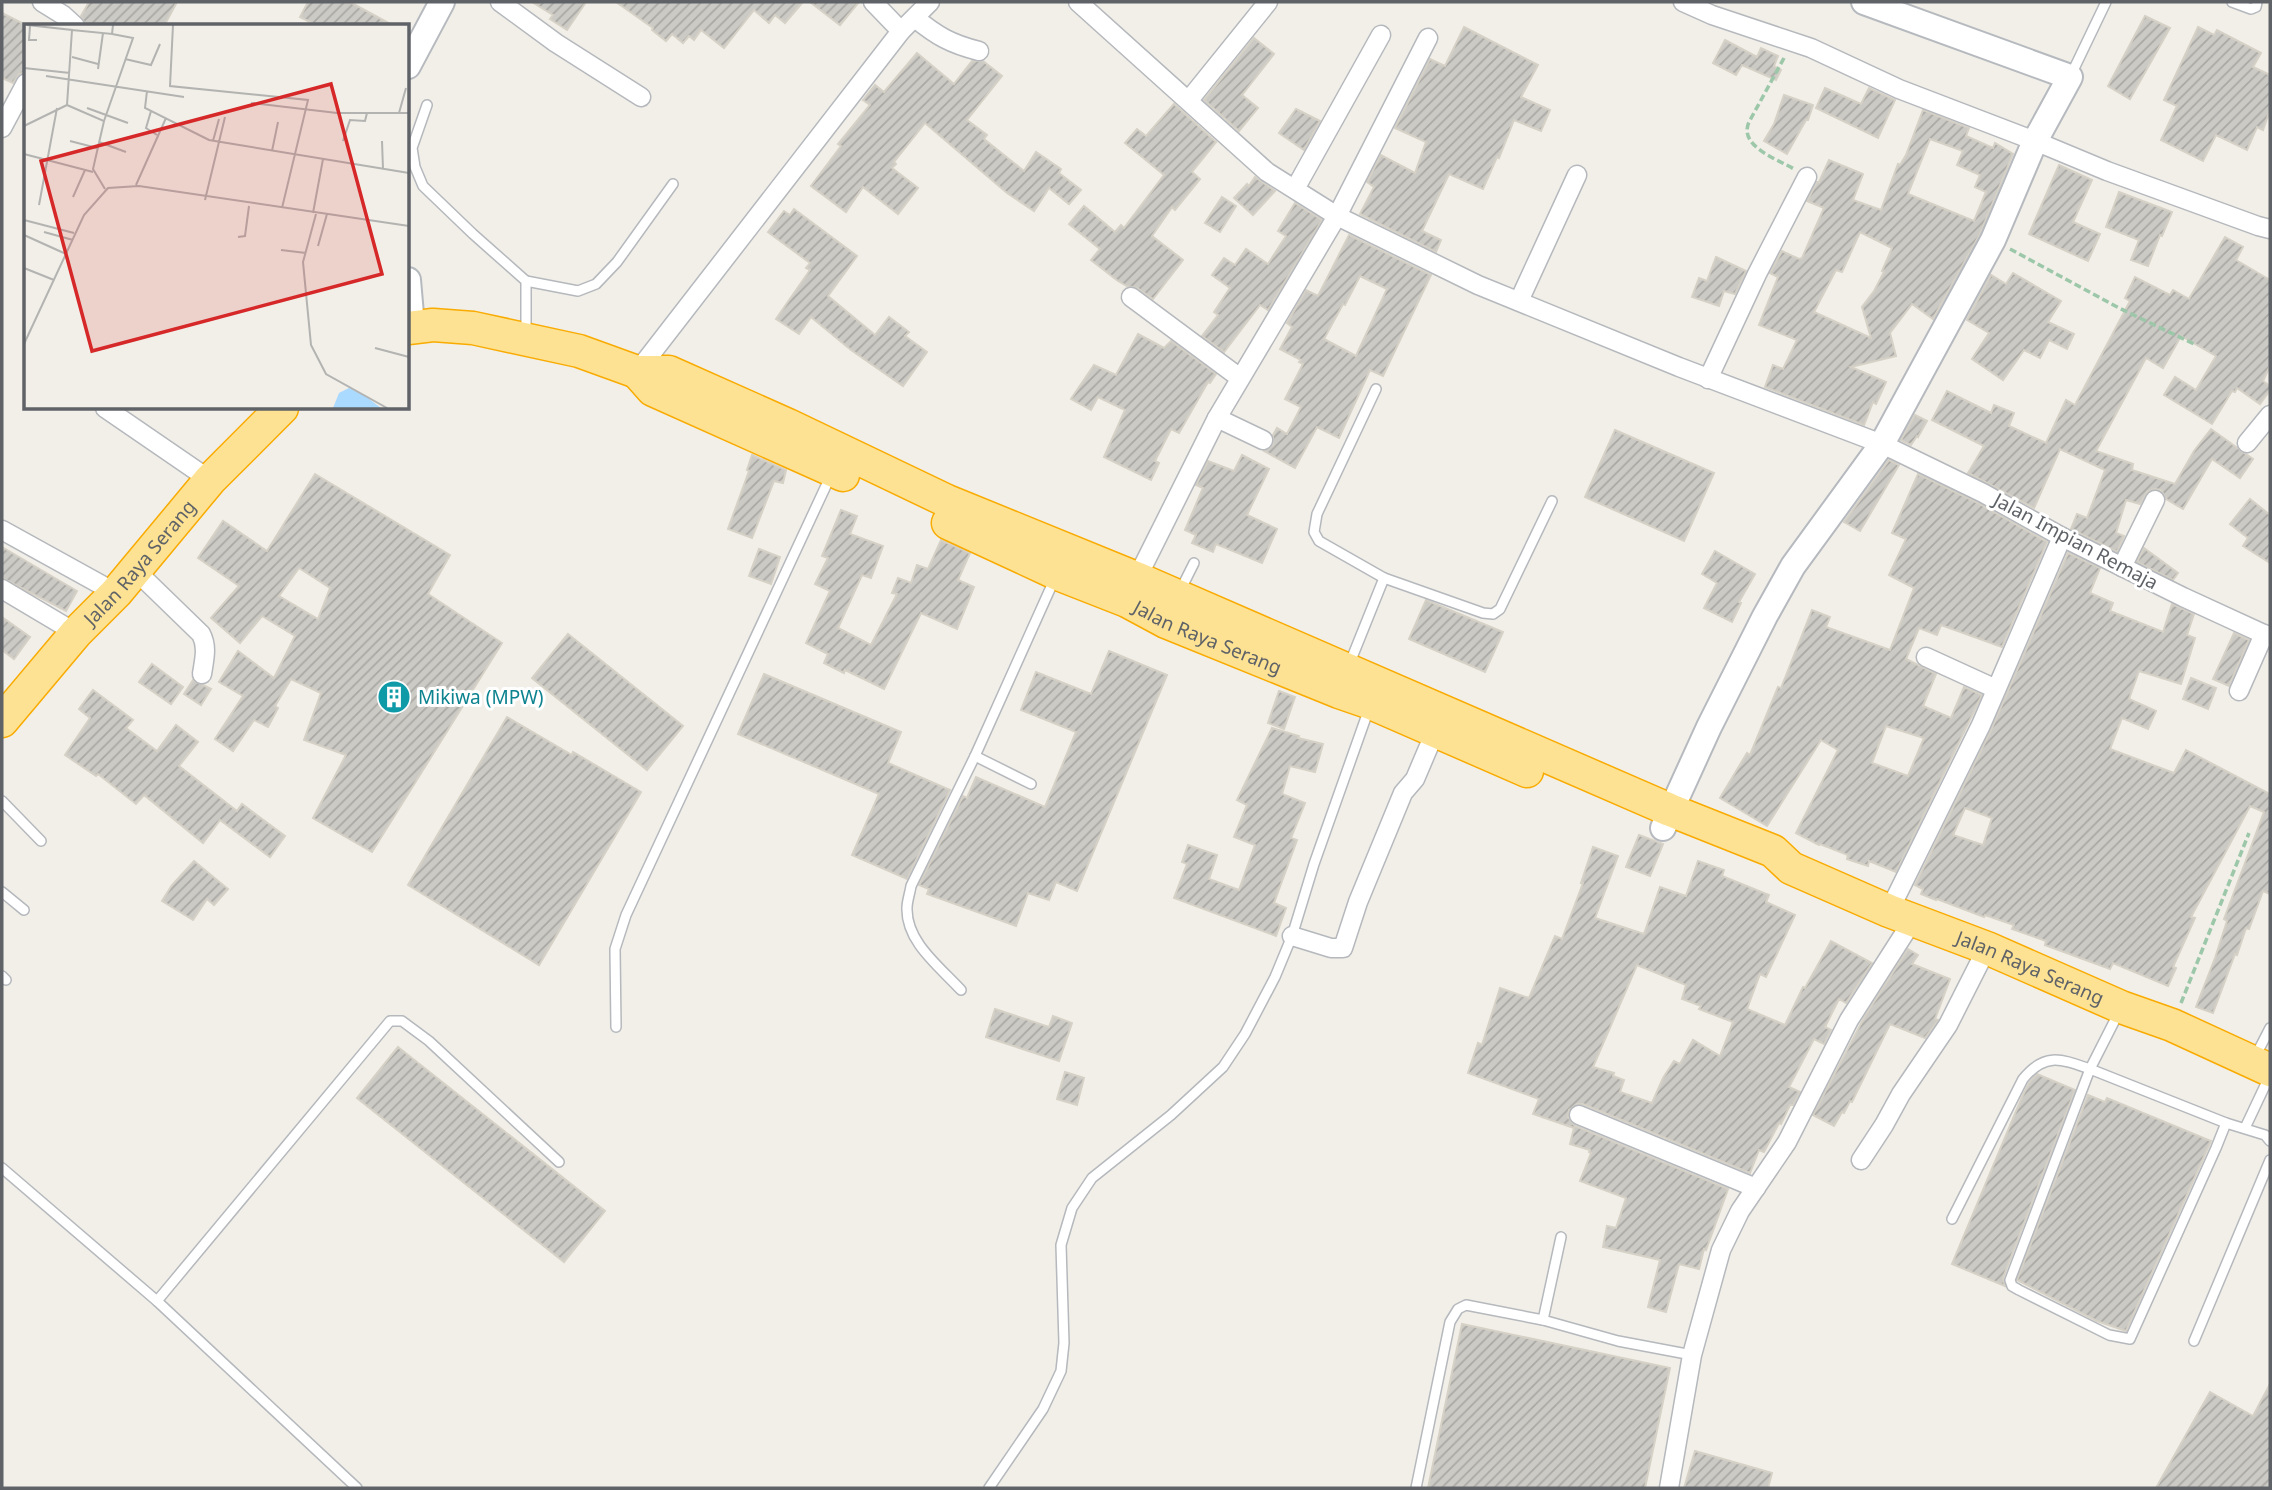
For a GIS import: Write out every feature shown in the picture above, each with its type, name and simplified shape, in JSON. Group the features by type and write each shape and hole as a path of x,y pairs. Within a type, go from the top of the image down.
{"highway":[{"name":"Jalan Raya Serang","path":"410,327 448,325 473,328 579,351 637,372 653,390 947,501 1172,610 1667,819 1767,870 1791,868 1987,948 2121,1007 2172,1025 2264,1068"},
{"name":"Jalan Raya Serang","path":"2,721 76,633 125,582 209,480 280,410"},
{"name":"Jalan Raya Serang","path":"837,461 1058,574 1131,590"},
{"name":"Jalan Raya Serang","path":"1343,680 1371,703 1435,732 1667,819"}],"street":[{"path":"42,2 66,17"},
{"path":"500,2 556,43 641,97"},
{"path":"873,2 901,31"},
{"path":"637,372 901,31 930,2"},
{"name":"Jalan Impian Remaja","path":"1078,2 1257,163 1337,216 1478,285 1709,379 1882,443 1983,493 2062,537 2267,636"},
{"path":"1189,100 1268,2"},
{"path":"1683,2 1712,15 1828,55 1899,89 2107,171 2270,229"},
{"path":"1667,819 1744,657 1793,566 1882,443 1993,240 2035,141 2070,77 1864,2"},
{"path":"410,61 435,4"},
{"path":"915,18 937,36 955,45 979,51"},
{"path":"1295,189 1381,35"},
{"path":"1131,590 1217,418 1337,216 1428,38"},
{"path":"2,128 24,87"},
{"path":"1519,301 1577,175"},
{"path":"1709,379 1757,274 1807,177"},
{"path":"1131,297 1240,378"},
{"path":"108,410 209,480"},
{"path":"2247,443 2270,415"},
{"path":"1217,418 1263,440"},
{"path":"2122,567 2155,500"},
{"path":"2,530 125,582 201,634 205,642 202,674"},
{"path":"1669,1488 1692,1355 1721,1250 1740,1211 1787,1142 1901,915 2062,537"},
{"path":"2,589 76,633"},
{"path":"2239,691 2267,636"},
{"path":"1926,657 1996,689"},
{"path":"1292,936 1331,948 1343,948 1358,902 1403,793 1415,779 1435,732"},
{"path":"1861,1160 1948,1024 1987,948"},
{"path":"1579,1115 1756,1188"}],"lane":[{"path":"2070,77 2106,2"},
{"path":"2232,2 2251,9 2256,7 2258,2"},
{"path":"427,106 412,148 415,167 423,186 526,281 578,291 596,284 617,262 673,184"},
{"path":"526,281 526,339"},
{"path":"1376,389 1317,514 1314,532 1319,541 1384,578 1483,614 1493,614 1500,609 1552,500"},
{"path":"616,1027 615,949 626,915 837,461"},
{"path":"1172,610 1194,563"},
{"path":"961,990 923,950 910,931 907,909 911,886 975,756 1058,574"},
{"path":"1343,680 1384,578"},
{"path":"989,1488 1028,1432 1061,1371 1064,1343 1061,1245 1072,1208 1092,1178 1171,1115 1223,1067 1245,1034 1275,977 1292,936 1314,864 1371,703"},
{"path":"975,756 1031,783"},
{"path":"2,802 41,841"},
{"path":"2,892 24,910"},
{"path":"2121,1007 2090,1069 2010,1280 2012,1286 2109,1335 2130,1339 2226,1123"},
{"path":"157,1301 390,1021 402,1021 429,1041 559,1162"},
{"path":"2245,1128 2264,1068 2270,1028"},
{"path":"1952,1219 2023,1079 2043,1060 2062,1060 2090,1069 2226,1123 2265,1135 2270,1140"},
{"path":"2193,1341 2270,1160"},
{"path":"2,1168 157,1301 357,1488"},
{"path":"1543,1320 1561,1237"},
{"path":"1416,1488 1450,1322 1458,1309 1466,1305 1692,1355"}],"path":[{"path":"1792,41 1770,87 1749,122 1746,133 1747,138 1760,150 1807,177"},
{"path":"1993,240 2119,308 2194,344"},
{"path":"2172,1025 2249,833"}],"building":[{"path":"89,2 177,2 165,24 85,24 81,16"},
{"path":"308,2 350,2 390,24 314,24 300,17"},
{"path":"532,2 586,2 567,30 550,19 553,15"},
{"path":"616,2 803,2 785,23 775,15 769,23 754,10 724,48 701,30 694,40 689,36 683,43 672,34 666,41 652,30 653,28"},
{"path":"810,2 859,2 840,25"},
{"path":"2,13 24,24 24,73 19,74 13,83 2,78"},
{"path":"2145,16 2170,28 2130,99 2108,86"},
{"path":"1464,27 1538,65 1521,97 1550,110 1541,131 1514,120 1483,189 1449,174 1422,231 1441,240 1436,252 1360,214 1374,187 1367,182 1381,155 1415,173 1426,142 1395,128 1430,59 1445,66"},
{"path":"2198,27 2214,35 2217,30 2261,53 2253,67 2270,75 2270,110 2263,130 2257,127 2247,150 2216,135 2203,161 2161,140 2177,106 2164,100"},
{"path":"1254,38 1274,54 1242,95 1258,108 1239,131 1204,100"},
{"path":"1725,40 1757,57 1761,48 1778,56 1774,66 1781,70 1776,80 1742,65 1736,75 1713,63"},
{"path":"917,53 954,84 972,61 983,61 1002,76 967,120 987,135 984,139 1024,171 1036,152 1061,169 1059,173 1081,190 1069,204 1049,188 1034,211 1007,193 925,123 892,168 918,188 898,214 863,187 846,212 811,186 841,146 838,144 870,105 863,100 875,85 884,92"},
{"path":"1825,88 1861,104 1869,88 1895,100 1878,138 1816,108"},
{"path":"1784,95 1813,105 1808,120 1787,154 1764,141 1774,124"},
{"path":"1174,104 1216,142 1192,172 1200,179 1175,210 1172,207 1152,236 1183,260 1153,299 1137,288 1118,281 1091,260 1100,249 1069,224 1084,206 1115,232 1121,225 1124,228 1164,175 1125,143 1137,129 1146,136"},
{"path":"1296,109 1320,121 1304,150 1279,133"},
{"path":"1923,110 1969,128 1966,136 1993,148 1995,143 2013,154 1980,234 1933,319 1912,304 1890,333 1896,356 1851,367 1886,382 1876,404 1873,402 1864,425 1765,387 1773,365 1783,369 1797,340 1759,325 1778,277 1770,273 1782,251 1802,258 1824,208 1807,201 1829,160 1863,174 1853,200 1881,210 1898,164 1900,165","holes":["1930,139 1963,151 1957,165 1980,175 1975,187 1986,192 1974,221 1908,194","1860,232 1892,248 1882,271 1884,272 1862,307 1871,338 1814,312 1836,270 1842,272"]},
{"path":"2059,165 2092,180 2073,222 2100,234 2088,261 2029,234"},
{"path":"1255,177 1275,191 1253,215 1234,198 1247,184 1249,186"},
{"path":"2119,192 2172,212 2148,266 2131,260 2139,240 2106,227"},
{"path":"1222,197 1236,206 1220,232 1205,223"},
{"path":"1295,203 1322,220 1268,310 1260,305 1224,352 1202,336 1218,315 1214,312 1230,288 1212,275 1224,258 1235,265 1246,249 1268,264 1286,236 1278,231"},
{"path":"794,209 857,256 828,296 875,335 889,317 909,332 905,336 927,352 903,386 851,350 811,317 799,334 776,319 810,270 806,268 810,263 768,232 784,211 790,215"},
{"path":"1349,235 1431,275 1383,376 1370,370 1339,438 1317,427 1295,468 1264,451 1273,445 1273,435 1277,428 1287,434 1301,407 1285,399 1303,364 1299,362 1301,360 1280,349 1292,327 1287,323 1306,290 1318,296","holes":["1360,276 1387,289 1356,356 1324,339"]},
{"path":"2225,237 2243,247 2236,260 2270,280 2270,366 2263,381 2270,386 2270,390 2260,404 2237,388 2235,392 2232,391 2212,424 2164,395 2175,377 2196,390 2216,356 2181,336 2163,368 2146,358 2096,451 2133,464 2132,470 2175,484 2194,451 2211,429 2253,459 2240,478 2212,459 2183,509 2166,499 2161,490 2155,489 2148,491 2140,504 2126,500 2116,533 2124,536 2117,552 2071,529 2077,514 2087,518 2105,470 2060,449 2034,508 1968,473 1984,446 1932,420 1947,391 1991,413 1994,405 2014,413 2009,426 2046,443 2066,400 2075,405 2130,301 2125,298 2135,277 2170,295 2173,290 2189,299"},
{"path":"1716,257 1746,271 1735,294 1724,291 1719,306 1692,297 1699,278 1707,281"},
{"path":"2013,273 2061,301 2048,322 2074,334 2067,349 2049,340 2040,358 2024,350 2003,380 1972,359 1989,333 1967,320 1991,275 2006,284"},
{"path":"1138,334 1164,348 1171,341 1216,374 1210,383 1208,382 1179,433 1171,429 1155,461 1159,463 1151,480 1104,457 1125,410 1098,397 1091,410 1071,399 1094,365 1116,375"},
{"path":"1915,415 1927,421 1911,445 1901,440"},
{"path":"1615,430 1714,473 1684,541 1585,497"},
{"path":"752,455 786,470 783,483 774,481 752,538 728,529"},
{"path":"1242,455 1269,469 1247,515 1277,529 1262,563 1216,544 1213,552 1192,543 1196,535 1185,530 1203,488 1196,485 1208,461 1234,471"},
{"path":"1889,460 1899,465 1860,531 1844,522"},
{"name":"Mikiwa (MPW)","path":"315,474 450,555 428,594 502,643 372,852 313,818 346,755 304,740 321,693 291,679 275,706 278,708 268,727 254,720 233,751 215,739 243,696 219,682 238,651 274,678 295,636 262,616 240,643 211,618 239,586 198,558 223,521 267,551","holes":["299,568 330,588 318,619 279,596"]},
{"path":"1918,474 1978,503 2047,542 2002,647 1941,625 1937,635 1919,628 1906,659 1936,674 1923,706 1951,718 1964,687 1982,695 1896,872 1869,861 1868,866 1847,859 1848,855 1796,833 1838,750 1821,740 1767,826 1720,798 1747,753 1750,755 1778,687 1781,688 1812,610 1830,617 1826,627 1890,650 1914,588 1889,575 1906,539 1892,533","holes":["1886,726 1924,738 1908,776 1872,763"]},
{"path":"2250,499 2270,515 2270,563 2243,546 2248,538 2230,524"},
{"path":"841,510 857,516 850,534 883,546 871,578 862,575 838,628 871,645 897,594 892,593 898,578 911,583 917,565 928,569 941,540 970,553 958,580 974,587 957,629 921,613 884,689 824,663 828,654 806,643 830,591 815,584 828,558 822,556"},
{"path":"2,547 77,591 66,611 2,578"},
{"path":"2144,548 2178,573 2173,580 2137,562"},
{"path":"759,549 780,557 771,584 749,576"},
{"path":"1715,551 1755,574 1739,602 1741,603 1732,622 1704,608 1717,583 1702,574"},
{"path":"2068,553 2100,568 2090,593 2113,603 2110,611 2163,632 2172,604 2194,614 2187,635 2195,638 2181,684 2139,671 2129,699 2156,711 2148,729 2122,718 2110,749 2174,773 2186,750 2270,794 2270,894 2263,891 2213,1013 2196,1007 2227,921 2224,919 2264,812 2250,806 2191,917 2195,918 2173,967 2176,968 2168,986 2113,963 2110,969 2045,945 2046,941 2012,929 2014,925 1921,894 1923,889 1915,885 1991,730","holes":["1965,808 1992,818 1983,845 1953,835"]},
{"path":"1426,600 1503,632 1485,672 1409,639"},
{"path":"2,617 30,637 14,659 2,650"},
{"path":"2234,633 2249,640 2229,686 2213,679"},
{"path":"568,634 683,726 647,770 532,678"},
{"path":"1109,651 1167,675 1077,891 1056,882 1049,900 1028,893 1016,926 927,894 929,889 919,885 963,796 967,798 976,777 1045,807 1076,732 1021,710 1036,672 1091,694"},
{"path":"152,664 183,687 171,704 139,682"},
{"path":"764,674 901,732 888,763 950,790 907,879 852,855 879,794 738,734"},
{"path":"2191,678 2216,688 2208,709 2183,699"},
{"path":"193,680 211,689 201,705 184,694"},
{"path":"93,690 133,720 126,728 157,751 176,725 198,742 179,766 237,811 242,804 285,836 270,857 220,820 203,843 144,795 136,804 98,774 96,776 65,755 90,718 79,709"},
{"path":"1279,691 1295,697 1284,729 1268,723"},
{"path":"507,717 641,792 539,965 408,885"},
{"path":"1272,728 1323,744 1315,772 1290,766 1282,794 1305,803 1291,838 1297,840 1274,903 1286,908 1276,936 1174,898 1187,864 1182,862 1188,845 1217,855 1209,879 1239,890 1255,845 1234,837 1247,805 1237,800"},
{"path":"1639,835 1663,844 1650,876 1626,867"},
{"path":"1593,847 1618,856 1595,918 1644,934 1660,887 1686,896 1698,861 1724,870 1722,876 1769,895 1766,902 1795,915 1766,977 1760,974 1747,1009 1785,1025 1803,987 1805,988 1831,941 1872,963 1846,1003 1839,999 1825,1027 1831,1030 1824,1044 1814,1039 1789,1087 1800,1092 1764,1152 1759,1150 1750,1173 1583,1104 1577,1104 1569,1110 1568,1117 1575,1126 1728,1189 1706,1250 1704,1249 1699,1269 1679,1264 1666,1312 1648,1307 1660,1260 1603,1247 1607,1226 1616,1228 1626,1198 1580,1181 1591,1153 1590,1150 1570,1144 1574,1128 1533,1114 1539,1099 1468,1073 1478,1043 1482,1045 1500,988 1529,998 1555,936 1562,939","holes":["1637,965 1686,985 1682,999 1701,1006 1699,1009 1733,1022 1720,1056 1693,1040 1680,1064 1674,1061 1652,1103 1620,1092 1624,1080 1613,1076 1614,1073 1593,1067"]},
{"path":"194,861 228,889 214,905 207,899 193,920 162,901 172,885"},
{"path":"1908,949 1918,955 1912,964 1950,979 1935,1019 1938,1020 1925,1038 1890,1024 1852,1102 1850,1101 1834,1126 1813,1115 1865,1016"},
{"path":"995,1009 1049,1027 1053,1016 1072,1023 1059,1061 986,1037"},
{"path":"398,1047 605,1211 564,1262 357,1098"},
{"path":"1065,1072 1084,1078 1077,1105 1057,1099"},
{"path":"2037,1074 2075,1090 2003,1278 2005,1286 1952,1264 2022,1097"},
{"path":"2088,1095 2105,1102 2107,1098 2211,1141 2126,1331 2097,1321 2017,1280"},
{"path":"1462,1324 1670,1368 1645,1488 1428,1488"},
{"path":"2270,1384 2270,1488 2156,1488 2210,1392 2253,1416"},
{"path":"1695,1451 1772,1473 1768,1488 1684,1488"}],"place":[{"name":"Mikiwa (MPW)","path":"394,697"}]}
